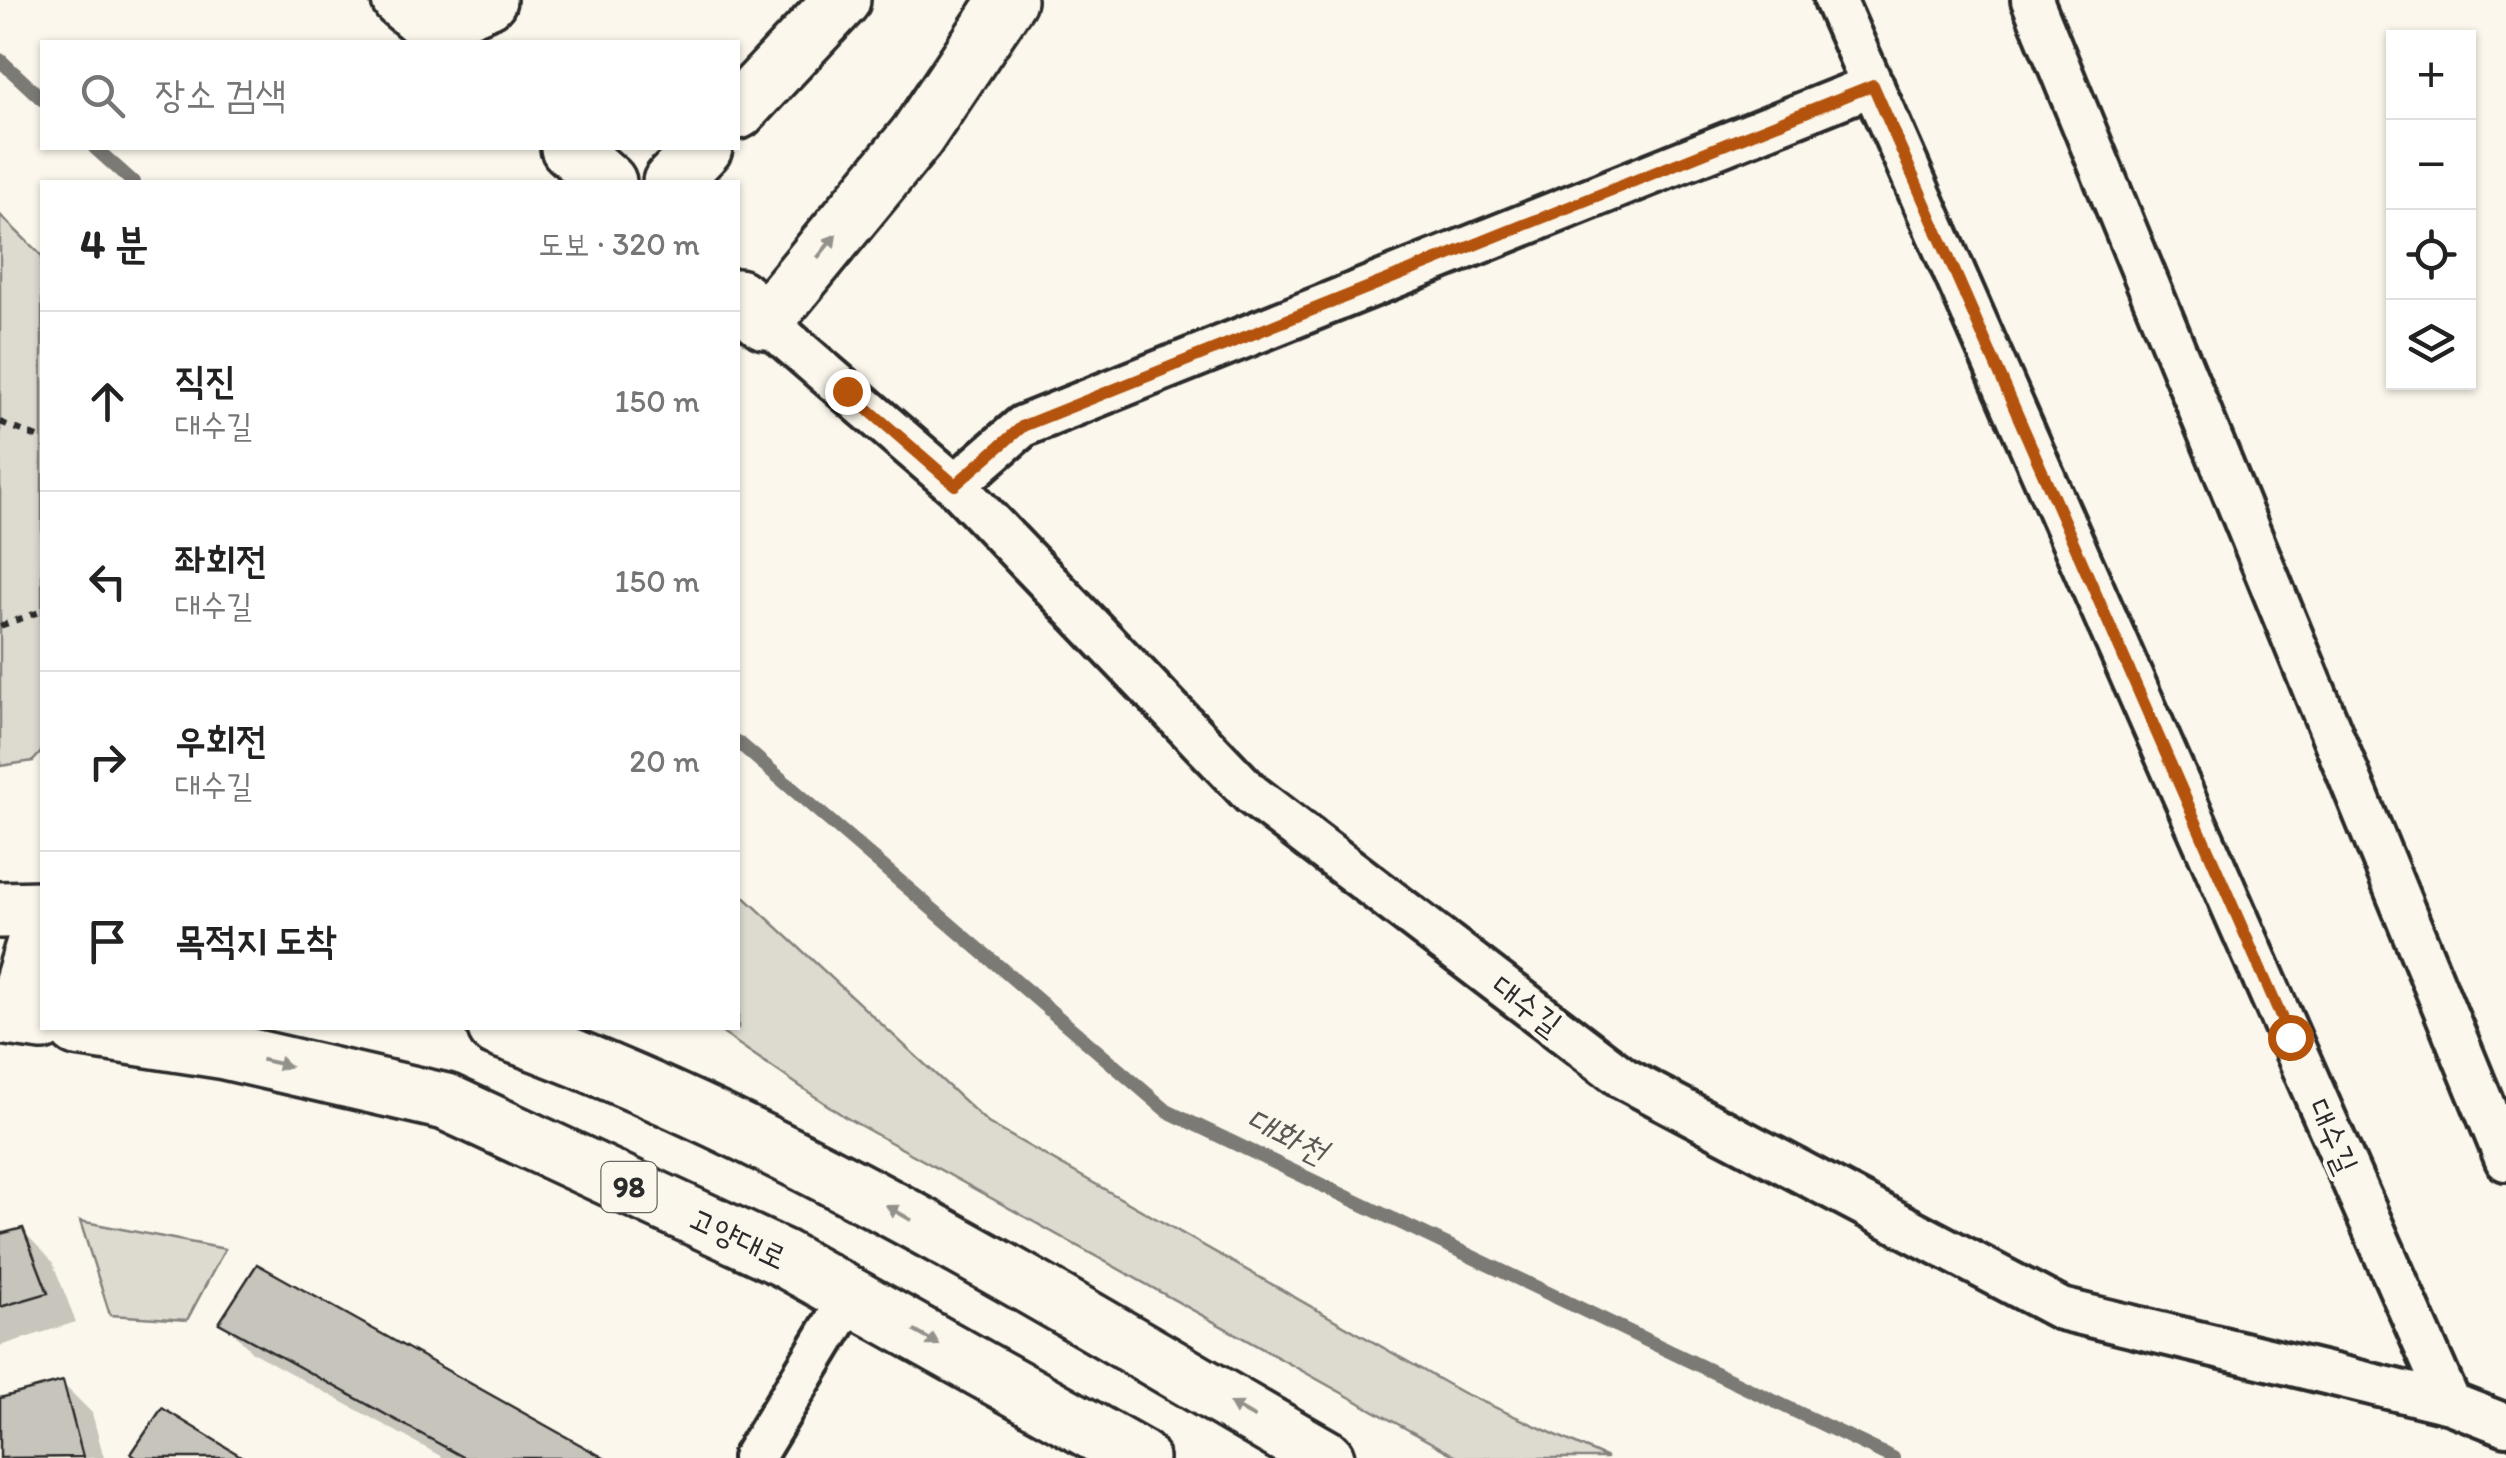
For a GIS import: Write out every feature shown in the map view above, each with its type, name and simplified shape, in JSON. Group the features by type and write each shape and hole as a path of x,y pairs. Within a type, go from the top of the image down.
{"main road":[{"path":"426,22 488,0"},
{"path":"740,110 842,0"},
{"path":"751,309 917,136 1008,0"},
{"path":"570,150 606,180"},
{"path":"0,910 40,909"},
{"path":"18,1018 40,928"},
{"name":"고양대로","path":"90,1030 220,1050 446,1102 783,1258 1140,1458"},
{"path":"502,1030 599,1065"},
{"path":"536,1030 599,1065 807,1161 1326,1458"}],"street":[{"name":"대수길","path":"1836,0 2450,1404"},
{"path":"2032,0 2506,1160"},
{"path":"955,485 1023,426 1873,85"},
{"name":"대수길","path":"751,309 955,485 1251,794 1623,1078 2060,1310 2450,1404 2506,1425"},
{"path":"753,1458 851,1296"}],"path":[{"path":"0,422 40,438"},
{"path":"0,626 40,613"}],"shaded area":[{"path":"0,215 40,254 40,753 33,761 0,766"},
{"path":"740,893 988,1123 1463,1393 1607,1458 1459,1458 845,1117 718,1030 740,1030"},
{"path":"80,1221 225,1249 187,1320 110,1315"}],"building":[{"path":"23,1228 48,1293 0,1307 0,1234"},
{"path":"257,1264 604,1458 465,1458 219,1323"},
{"path":"63,1381 83,1457 0,1458 0,1398"},
{"path":"162,1408 244,1458 137,1458 131,1454"}],"waterway":[{"name":"대화천","path":"0,60 40,97"},
{"name":"대화천","path":"97,150 131,180"},
{"name":"대화천","path":"740,744 1167,1111 1893,1458"}],"route":[{"path":"847,391 955,485 1023,426 1873,85 2290,1037"}]}
